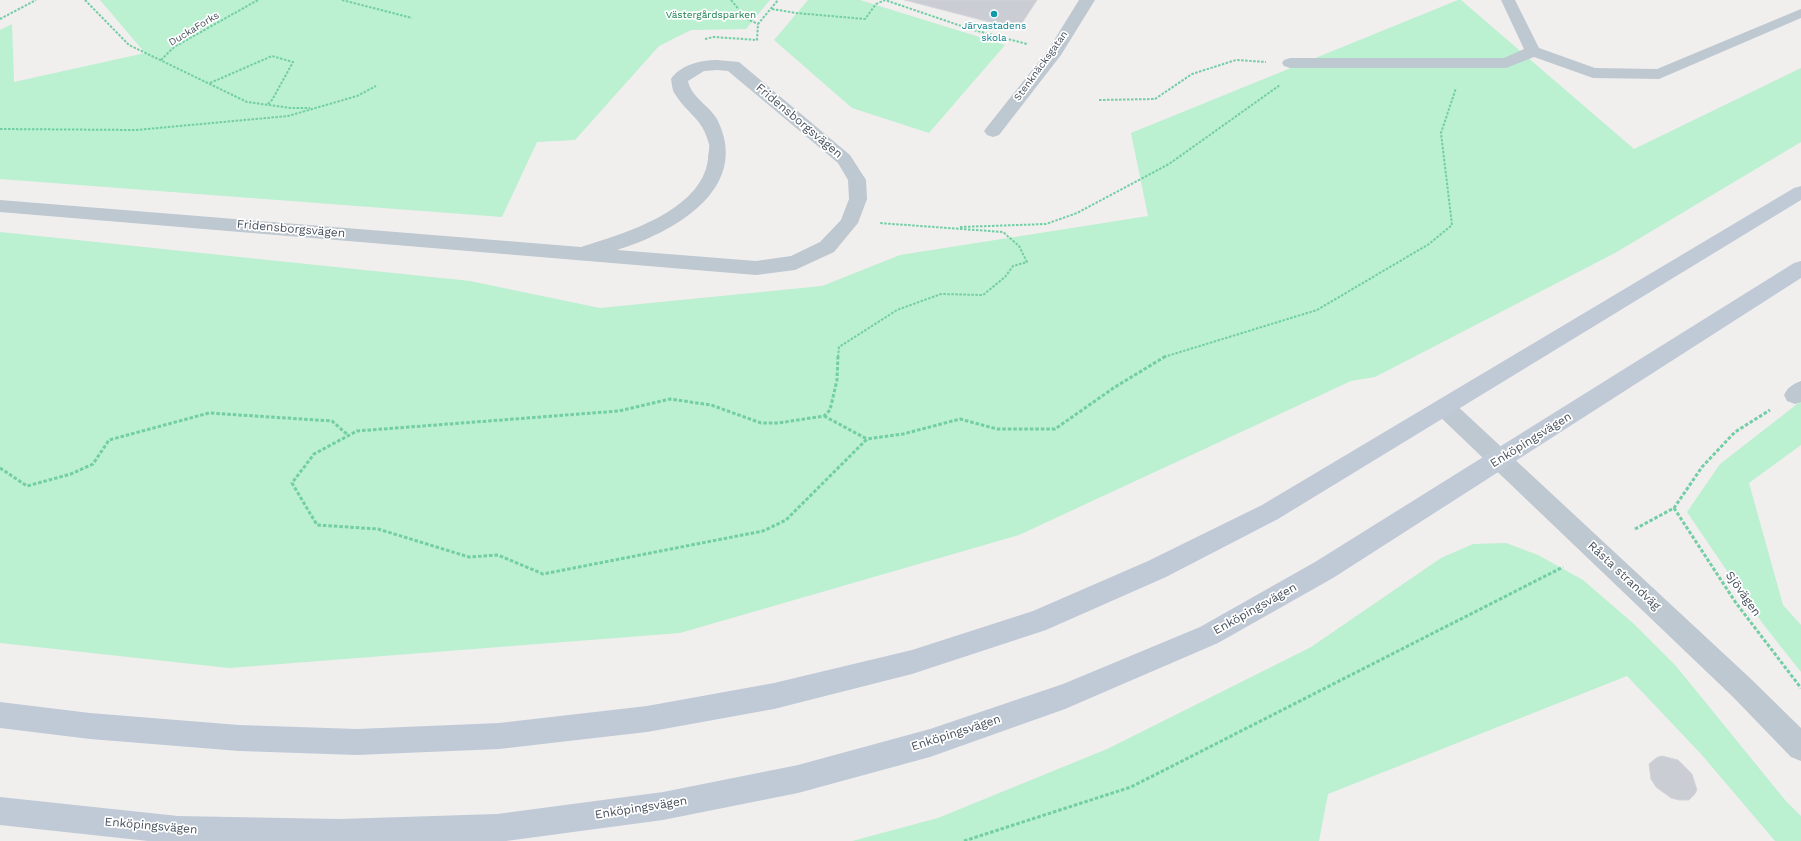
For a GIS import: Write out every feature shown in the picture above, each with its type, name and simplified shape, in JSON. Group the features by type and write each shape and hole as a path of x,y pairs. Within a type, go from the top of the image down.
{"main road":[{"path":"0,715 90,726 239,738 357,742 523,733 647,719 774,696 912,662 1037,622 1157,569 1270,512 1445,408 1801,192"},
{"name":"Enköpingsvägen","path":"0,810 178,830 339,833 497,828 663,806 798,779 930,743 1065,696 1209,635 1324,570 1801,268"}],"street":[{"name":"Stenknäcksgatan","path":"993,131 1055,52 1087,0"},
{"name":"Fridensborgsvägen","path":"0,206 756,268 795,263 827,247 849,223 858,199 857,180 844,159 733,66 711,63 694,68 679,79 682,92 709,121 718,146 716,166 708,182 694,201 675,217 633,238 583,253"},
{"name":"Råsta strandväg","path":"1445,408 1742,688 1801,747"}],"lane":[{"path":"1508,0 1532,51"},
{"path":"1290,63 1506,63 1532,51 1593,73 1659,74 1801,13"}],"path":[{"path":"0,19 36,0"},
{"path":"85,0 129,45 248,102 291,108 315,108"},
{"name":"DuckaForks","path":"161,60 174,47 258,0"},
{"path":"342,0 412,18"},
{"path":"731,0 747,19 758,24"},
{"path":"700,40 714,37 757,40 758,24 778,0"},
{"path":"772,9 796,13 865,19 876,4 885,0 970,29 1055,52"},
{"path":"209,83 272,56 293,62 272,100 267,105"},
{"path":"1098,100 1155,99 1192,74 1236,60 1290,63"},
{"path":"960,227 1046,224 1077,213 1169,164 1285,82"},
{"path":"824,416 867,439 903,434 960,420 997,429 1055,429 1114,387 1166,356 1317,310 1423,248 1452,225 1441,133 1454,89 1459,85"},
{"path":"0,129 136,130 288,116 357,96 376,86"},
{"path":"849,223 892,223 960,227 1003,232 1019,246 1027,262 1013,266 1005,277 983,295 941,294 897,310 839,347 836,372 837,380 830,410 824,416 778,423 761,423 711,405 670,400 619,411 357,431 314,454 292,483 317,525 378,529 469,557 498,555 543,574 762,532 786,520 867,439"},
{"path":"1635,528 1674,508 1702,467 1735,432 1798,392"},
{"path":"0,468 26,486 49,480 71,474 93,464 109,440 209,413 332,421 349,436"},
{"name":"Sjövägen","path":"1674,508 1736,603 1801,688"},
{"path":"964,841 1131,787 1563,567"}],"green space":[{"name":"Västergårdsparken","path":"100,0 770,0 746,29 691,30 659,46 575,140 537,142 502,217 0,179 0,30 12,24 14,82 145,53"},
{"path":"808,0 860,0 1005,45 929,133 852,108 774,40"},
{"path":"1461,0 1634,149 1801,68 1801,142 1615,253 1375,377 1351,381 1019,535 680,633 229,668 0,643 0,232 470,281 600,308 822,286 900,255 1148,216 1131,133"},
{"path":"1801,401 1801,445 1749,483 1783,605 1801,625 1801,672 1763,624 1687,512 1720,464"},
{"path":"1506,543 1538,555 1583,580 1634,624 1676,666 1785,800 1801,816 1801,841 1775,841 1701,754 1627,676 1328,794 1319,841 852,841 938,818 1107,749 1311,647 1441,558 1473,544"}],"building":[{"name":"Järvastadens skola","path":"905,0 1037,0 1018,29"},
{"path":"1662,756 1678,760 1692,774 1697,790 1689,800 1671,798 1656,787 1651,779 1649,764 1656,758"}],"place":[{"name":"Järvastadens skola","path":"994,14"}]}
